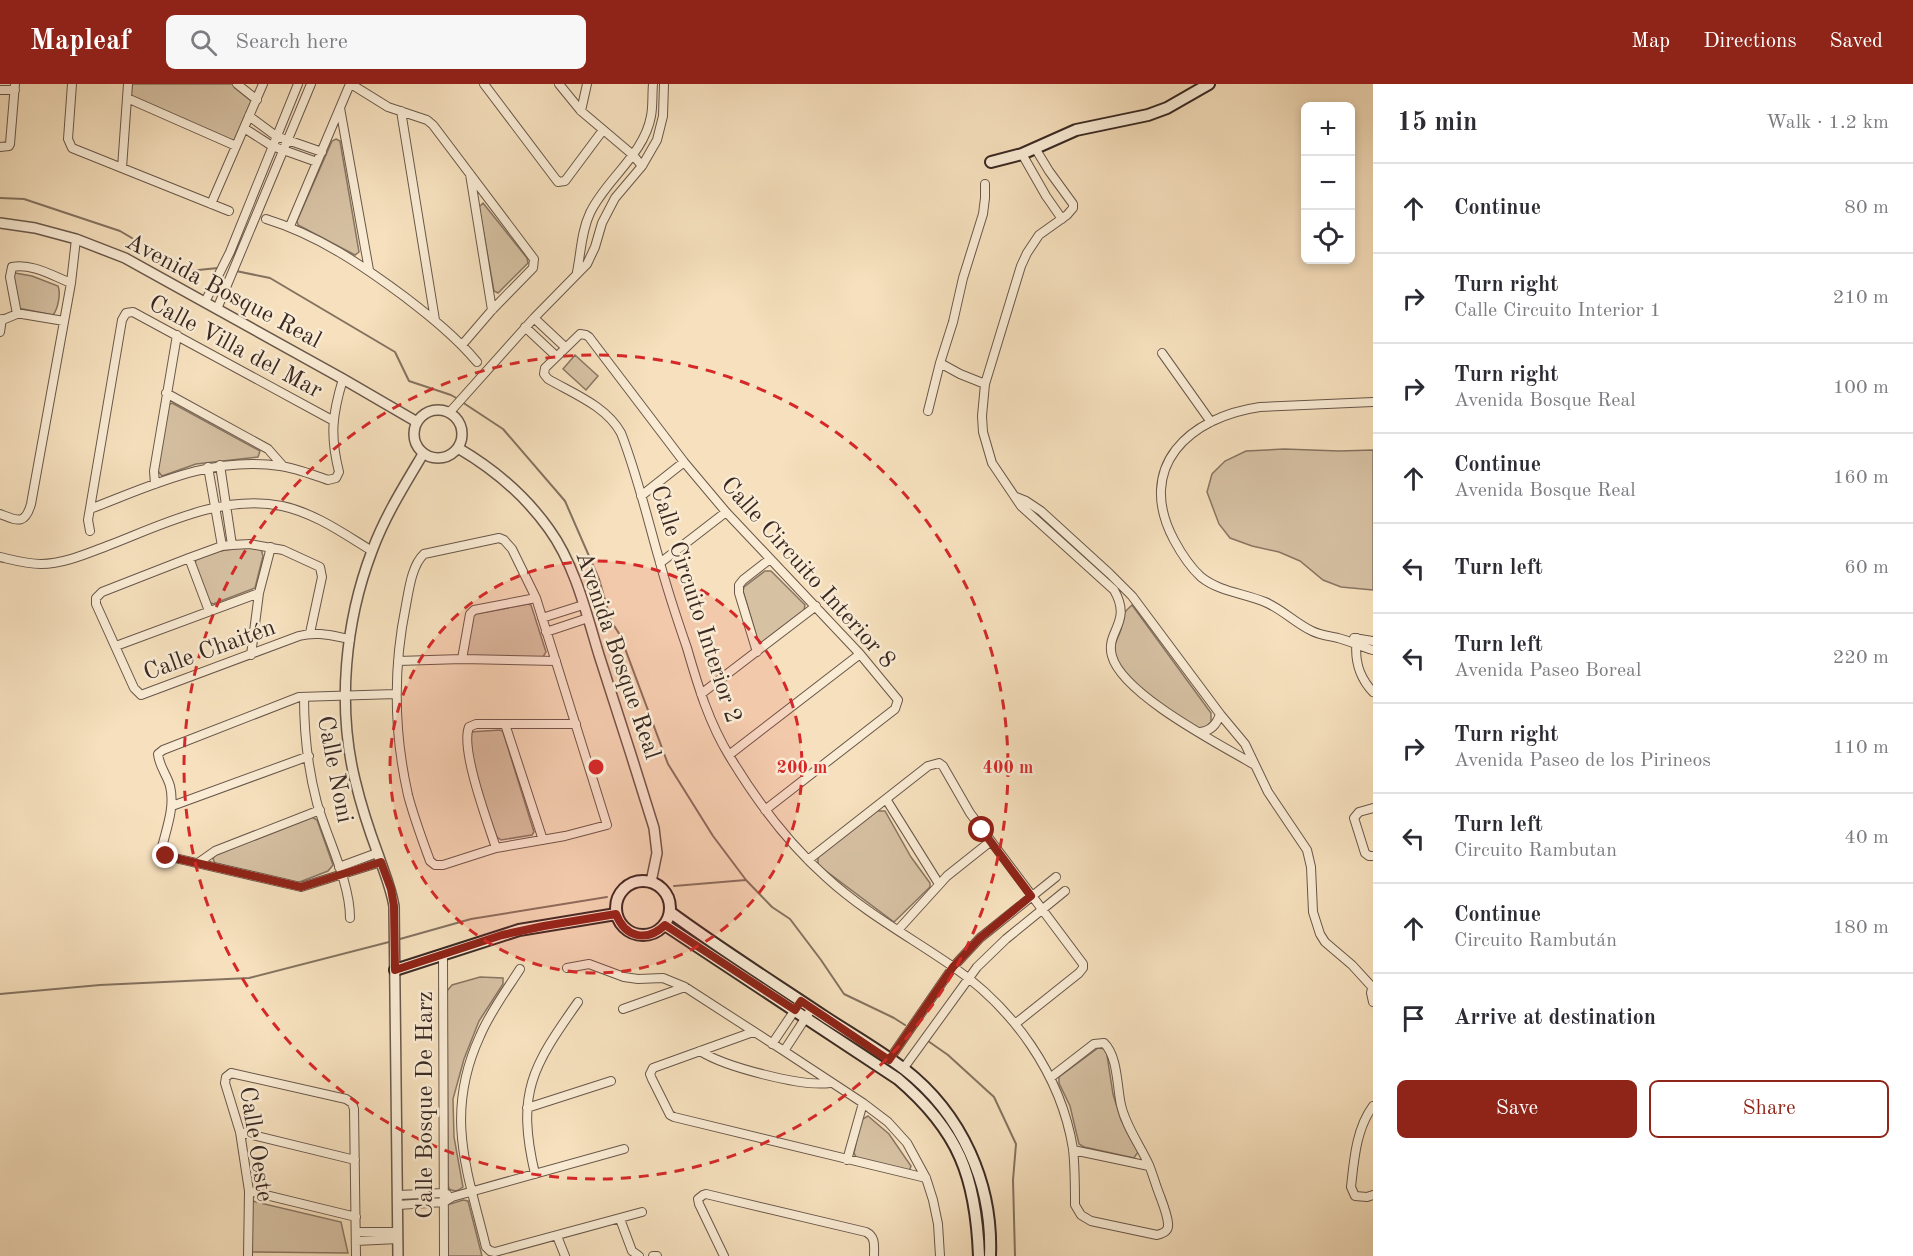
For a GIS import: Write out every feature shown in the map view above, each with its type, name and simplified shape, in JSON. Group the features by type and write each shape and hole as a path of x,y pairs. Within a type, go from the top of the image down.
{"main road":[{"path":"991,162 1022,154 1076,130 1148,115 1167,108 1209,84"},
{"path":"635,882 651,882 668,897 670,912 665,925 653,934 638,935 624,928 616,914 616,906 622,891 635,882"},
{"path":"670,912 898,1079 930,1109 947,1132 962,1161 974,1196 978,1221 979,1256"},
{"path":"395,970 519,930 616,914"},
{"path":"665,925 798,1005"},
{"path":"809,1013 903,1069 939,1102 968,1146 984,1192 991,1235 990,1256"}],"street":[{"path":"72,84 68,139 72,148 229,211"},
{"path":"122,168 128,84"},
{"path":"237,84 256,100"},
{"path":"211,204 263,84"},
{"path":"205,302 230,252 298,84"},
{"path":"217,309 311,84"},
{"path":"290,226 350,84 388,107 427,120 470,172 535,262 533,268 462,345"},
{"path":"484,84 558,182 565,181 603,130"},
{"path":"559,84 581,111 633,155 642,166"},
{"path":"581,111 586,84"},
{"path":"577,274 582,235 590,212 633,155 646,133 651,116 652,84"},
{"path":"452,409 462,432 458,448 452,454 438,459 423,454 414,440 413,434 417,422 427,412 452,409 592,256 602,223 615,198 642,166 657,140 663,116 663,84"},
{"path":"0,90 15,87 10,144 0,147"},
{"path":"127,98 236,146"},
{"path":"340,108 369,270"},
{"path":"401,111 435,320"},
{"path":"249,116 276,136 322,152"},
{"path":"244,128 272,146 317,162"},
{"path":"1035,148 1073,206 1062,219 1039,235 1027,253 1015,284 985,384 983,432 992,463 1024,510 1114,590 1121,614 1111,642 1111,650 1113,659 1122,672 1162,710 1253,764"},
{"path":"1022,154 1062,219"},
{"path":"470,172 492,310"},
{"path":"928,411 963,278 983,214 986,198 985,184"},
{"path":"1044,193 1059,184"},
{"path":"266,219 290,226 309,235 369,270 435,320 477,362"},
{"name":"Avenida Bosque Real","path":"0,223 34,228 76,239 125,258 417,422"},
{"path":"0,514 18,520 24,519 27,515 71,284 76,239"},
{"path":"17,314 10,277 12,267 23,266 71,284"},
{"path":"221,272 231,276"},
{"name":"Calle Villa del Mar","path":"90,531 88,520 123,316 126,313 133,312 333,420"},
{"path":"0,332 1,320 17,314 64,321"},
{"path":"525,327 556,356 565,347 534,318"},
{"name":"Calle Circuito Interior 8","path":"565,347 583,334 589,337 684,462 726,512 816,606 897,697 897,707 765,810"},
{"path":"155,484 154,471 177,335"},
{"path":"1162,353 1211,422"},
{"name":"Calle Circuito Interior 2","path":"556,356 545,368 545,376 594,405 617,426 626,446 707,711 729,755 765,810 808,860 847,894 968,978 1015,1024 1032,1046 1061,1101 1073,1150 1075,1205 1078,1212 1091,1221 1157,1235 1165,1232 1168,1222 1149,1166"},
{"path":"940,363 985,384"},
{"path":"90,509 155,484 220,465 250,463 283,466 328,480 336,478 339,472 334,450 333,420 344,379"},
{"path":"166,393 262,446 283,466"},
{"path":"1373,402 1251,408 1227,414 1184,439 1173,452 1162,481 1161,498 1169,531 1182,554 1198,575 1214,586 1267,603 1313,631 1356,641 1373,641"},
{"name":"Avenida Bosque Real","path":"458,448 483,462 502,477 537,512 562,549 584,605 654,828 657,852 651,882"},
{"path":"398,1256 394,906 391,889 354,777 349,750 345,696 350,639 358,593 372,551 398,495 423,454"},
{"path":"641,496 684,462"},
{"path":"220,465 232,545"},
{"path":"208,467 222,546"},
{"path":"1016,497 1041,511 1122,585 1245,744 1268,792 1309,857 1313,912 1320,934 1325,942 1352,965 1373,988 1371,993 1373,1002"},
{"path":"0,557 42,564 67,560 216,507 264,503 284,507 318,519 372,551"},
{"path":"660,563 726,512"},
{"path":"500,538 513,549 536,598 542,618 608,825 496,848 439,866 432,863 408,796 401,754 396,694 400,635 409,589 418,561 424,554 500,538"},
{"name":"Calle Chaitén","path":"310,633 322,571 317,564 271,547 250,544 222,546 99,594 96,598 96,604 134,688 141,695 310,633 350,639"},
{"path":"250,655 259,593 271,547"},
{"path":"189,558 209,611"},
{"path":"757,652 739,592 739,585 770,559"},
{"path":"116,646 259,593"},
{"path":"462,659 470,614 474,610 536,598"},
{"path":"542,618 584,605"},
{"path":"701,694 816,606"},
{"path":"546,632 588,618"},
{"path":"1356,641 1373,650"},
{"path":"1356,641 1356,659 1360,673 1373,692"},
{"path":"729,755 860,654"},
{"path":"398,661 462,659 556,661"},
{"path":"379,857 348,873 340,870 301,887 166,856 162,852 162,847 172,806 170,784 158,757 160,752 283,703 304,697 396,694"},
{"name":"Calle Noni","path":"304,697 309,756 320,810 340,870 350,918"},
{"path":"1200,732 1213,727 1220,714"},
{"path":"496,848 478,792 467,735 469,727 476,724 576,724"},
{"path":"505,724 543,840"},
{"path":"172,806 309,756"},
{"path":"808,860 928,766 939,763 944,766 970,813 1082,961 1083,966 1078,974 1015,1024"},
{"path":"886,800 939,884"},
{"path":"1373,808 1359,812 1354,818 1365,853 1373,856"},
{"path":"198,863 215,851 320,810"},
{"path":"898,930 939,884 991,841"},
{"path":"889,1060 953,967 980,938 1056,877"},
{"path":"903,1069 968,978 992,952 1065,891"},
{"name":"Calle Bosque De Harz","path":"443,954 447,1197 444,1256"},
{"path":"567,968 589,964 624,977 663,978 685,987 863,1103 907,1143 926,1178 938,1224 940,1256"},
{"path":"520,969 483,1029 467,1070 460,1112 464,1158 486,1247 495,1252 642,1212"},
{"path":"623,1009 685,987"},
{"path":"535,1174 527,1134 530,1087 538,1063 578,1002"},
{"path":"772,1044 798,1005"},
{"path":"784,1051 809,1013"},
{"path":"753,1032 656,1066 651,1071 652,1079 670,1115 926,1178"},
{"path":"1050,1078 1094,1044 1107,1045 1112,1057 1121,1106 1149,1166"},
{"path":"700,1051 723,1062 796,1082 830,1083"},
{"name":"Calle Oeste","path":"248,1256 249,1191 240,1132 225,1083 228,1076 236,1073 345,1099 352,1103 355,1160"},
{"path":"527,1108 611,1081"},
{"path":"847,1160 863,1103"},
{"path":"1373,1106 1360,1131 1351,1188 1355,1196 1373,1195"},
{"path":"240,1132 355,1160 356,1256"},
{"path":"398,1205 472,1192 624,1149"},
{"path":"1073,1150 1149,1166"},
{"path":"249,1191 356,1217"},
{"path":"398,1195 447,1197"},
{"path":"724,1256 699,1204 698,1199 703,1195 866,1232 872,1236 874,1256"},
{"path":"620,1219 632,1251 639,1256"},
{"path":"356,1236 398,1235"},
{"path":"557,1236 565,1256"}],"shaded area":[{"path":"132,84 233,84 253,101 234,143 131,96"},
{"path":"336,139 340,141 359,252 355,255 298,225 297,221 332,141"},
{"path":"483,203 527,258 528,263 498,293 494,291 479,207"},
{"path":"15,273 32,276 58,286 58,301 53,315 18,308 12,276"},
{"path":"575,355 598,376 586,390 563,369"},
{"path":"172,403 260,451 258,457 196,464 162,476 157,470 167,406"},
{"path":"1373,450 1373,590 1341,587 1323,580 1300,561 1279,552 1230,538 1219,524 1207,492 1212,474 1225,461 1246,451"},
{"path":"245,547 261,549 263,556 255,588 213,604 209,602 195,565 196,559 214,552"},
{"path":"765,571 771,571 805,605 804,610 761,643 758,641 743,591 744,587"},
{"path":"531,605 546,652 543,657 468,657 465,654 471,619 475,614"},
{"path":"1132,605 1211,713 1211,722 1204,728 1198,729 1164,709 1128,677 1115,660 1114,648 1123,615"},
{"path":"500,730 503,732 534,832 532,835 501,840 497,837 482,799 474,771 470,732"},
{"path":"877,811 885,811 911,857 930,883 930,887 894,922 818,865 818,857"},
{"path":"312,817 317,820 333,865 328,871 297,883 215,863 213,859 215,855"},
{"path":"480,977 503,978 503,984 479,1021 464,1059 453,1099 454,1137 463,1187 455,1191 449,1189 448,1184 447,991 452,985"},
{"path":"1098,1048 1106,1049 1113,1094 1121,1120 1138,1152 1134,1158 1079,1144 1070,1106 1059,1083 1059,1077"},
{"path":"868,1116 889,1134 911,1166 909,1171 857,1159 854,1153 861,1120"},
{"path":"248,1200 341,1222 348,1253 250,1252"},
{"path":"463,1200 468,1201 482,1256 447,1256 447,1205"}],"waterway":[{"path":"0,198 24,199 120,231 188,271 218,268"},
{"path":"236,271 270,278 395,352 409,381 458,399"},
{"path":"462,402 503,429 565,501 599,579 611,621 620,635 668,764 713,836 746,880 772,907 790,919 844,994 905,1025"},
{"path":"674,886 746,880"},
{"path":"400,939 471,919 607,897"},
{"path":"0,994 100,985 249,978 389,942"},
{"path":"928,1041 948,1055 994,1097 1016,1144 1013,1180 1015,1256"}],"route":[{"path":"166,856 301,887 381,862 391,889 394,906 395,970 519,930 570,921 616,914 624,928 645,936 653,934 665,925 795,1010 801,1001 889,1060 953,967 980,938 1031,896 982,830"}]}
